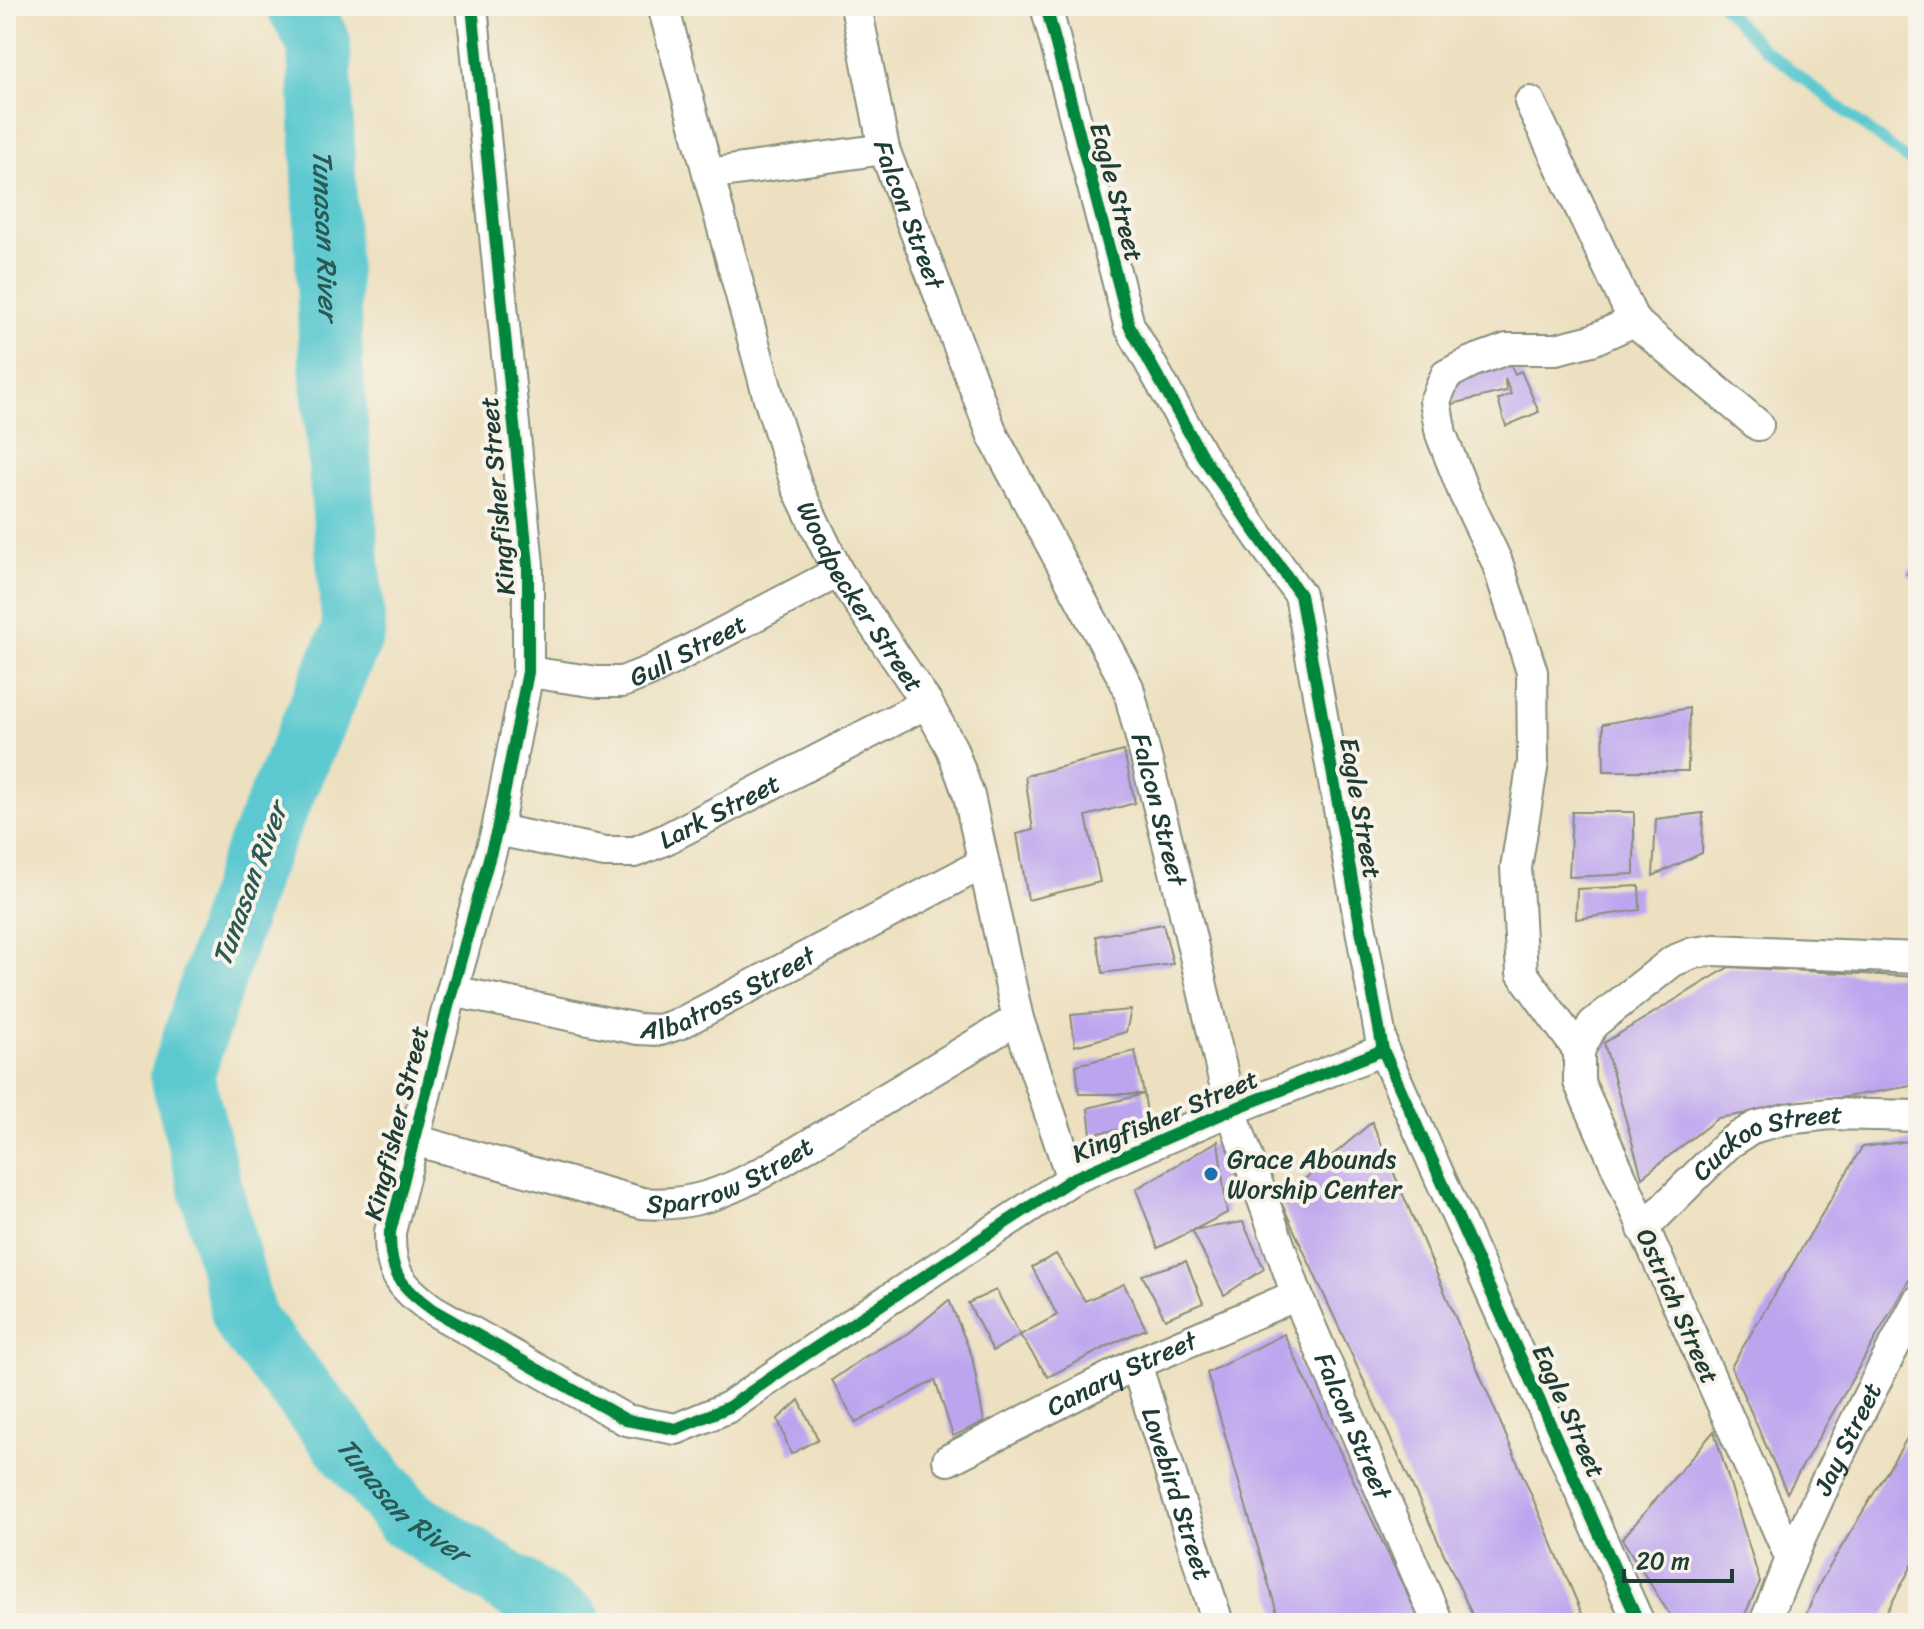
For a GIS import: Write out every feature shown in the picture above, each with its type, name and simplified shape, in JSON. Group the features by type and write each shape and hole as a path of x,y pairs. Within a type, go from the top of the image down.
{"street":[{"name":"Kingfisher Street","path":"472,6 528,565 528,672 497,830 390,1232 390,1254 396,1276 412,1295 626,1420 676,1429 729,1407 1072,1179 1231,1110 1383,1050"},
{"name":"Woodpecker Street","path":"663,6 768,395 797,487 838,572 927,703 952,749 969,796 1018,1019 1072,1179"},
{"name":"Falcon Street","path":"856,6 884,149 993,436 1128,687 1231,1110 1297,1295 1438,1623"},
{"name":"Eagle Street","path":"1046,6 1129,325 1202,456 1300,595 1383,1050 1639,1623"},
{"path":"1530,102 1634,321 1758,425"},
{"path":"708,174 884,149"},
{"path":"1634,321 1592,340 1556,349 1507,349 1471,362 1446,375 1435,401 1441,434 1464,493 1497,562 1532,672 1533,762 1516,868 1522,973 1579,1051 1593,1024 1673,961 1693,953 1714,950 1918,958"},
{"name":"Gull Street","path":"528,672 598,682 622,682 650,671 838,572"},
{"name":"Lark Street","path":"497,830 605,852 635,852 664,840 927,703"},
{"name":"Albatross Street","path":"452,991 638,1029 660,1030 681,1023 982,864"},
{"name":"Sparrow Street","path":"414,1140 642,1203 671,1205 732,1189 1018,1019"},
{"name":"Ostrich Street","path":"1579,1051 1579,1082 1790,1557"},
{"name":"Cuckoo Street","path":"1643,1229 1729,1143 1755,1127 1786,1119 1830,1114 1918,1116"},
{"name":"Canary Street","path":"948,1460 1136,1364 1297,1295"},
{"name":"Jay Street","path":"1765,1623 1790,1557 1875,1381 1918,1301"},
{"name":"Lovebird Street","path":"1136,1364 1218,1623"}],"building":[{"path":"1507,357 1515,374 1521,371 1539,412 1506,426 1498,400 1511,394 1505,379 1506,391 1448,405 1446,378"},
{"path":"1918,558 1918,582 1907,574"},
{"path":"1689,708 1688,771 1604,771 1603,724"},
{"path":"1124,751 1135,803 1086,816 1100,882 1028,900 1017,834 1033,830 1025,776"},
{"path":"1572,812 1634,812 1634,874 1569,877"},
{"path":"1703,813 1702,853 1653,876 1656,819"},
{"path":"1639,886 1640,910 1576,919 1577,889"},
{"path":"1163,924 1173,964 1103,973 1096,936"},
{"path":"1729,967 1918,977 1918,1085 1718,1118 1642,1177 1604,1043"},
{"path":"1131,1010 1126,1032 1075,1046 1071,1015"},
{"path":"1135,1051 1144,1094 1079,1094 1076,1065"},
{"path":"1144,1094 1149,1125 1091,1134 1088,1108"},
{"path":"1372,1122 1586,1623 1476,1623 1280,1200"},
{"path":"1918,1140 1918,1264 1787,1493 1731,1367 1862,1147"},
{"path":"1218,1141 1227,1213 1158,1248 1136,1189"},
{"path":"1243,1222 1264,1269 1224,1295 1192,1230"},
{"path":"1056,1254 1085,1301 1124,1284 1146,1329 1048,1377 1020,1335 1057,1315 1032,1267"},
{"path":"1186,1261 1203,1303 1165,1319 1142,1275"},
{"path":"996,1290 1020,1335 993,1351 968,1303"},
{"path":"949,1300 972,1356 984,1422 953,1436 935,1380 856,1423 832,1380 866,1356 909,1333"},
{"path":"1284,1334 1421,1623 1280,1623 1207,1373"},
{"path":"799,1400 818,1439 791,1454 778,1419"},
{"path":"1918,1420 1918,1554 1881,1623 1802,1623 1821,1581"},
{"path":"1714,1431 1760,1582 1741,1623 1675,1623 1622,1539"}],"waterway":[{"name":"Tunasan River","path":"299,6 319,43 331,364 354,630 247,875 182,1076 245,1321 405,1517 570,1623"},
{"path":"1722,6 1762,47 1918,168"}],"cycle path":[{"path":"472,6 528,565 528,672 497,830 390,1232 394,1268 405,1286 433,1310 626,1420 676,1429 729,1407 1072,1179 1231,1110 1383,1050"},
{"path":"1046,6 1129,325 1202,456 1300,595 1383,1050 1639,1623"}],"place":[{"name":"Grace Abounds Worship Center","path":"1211,1174"}]}
